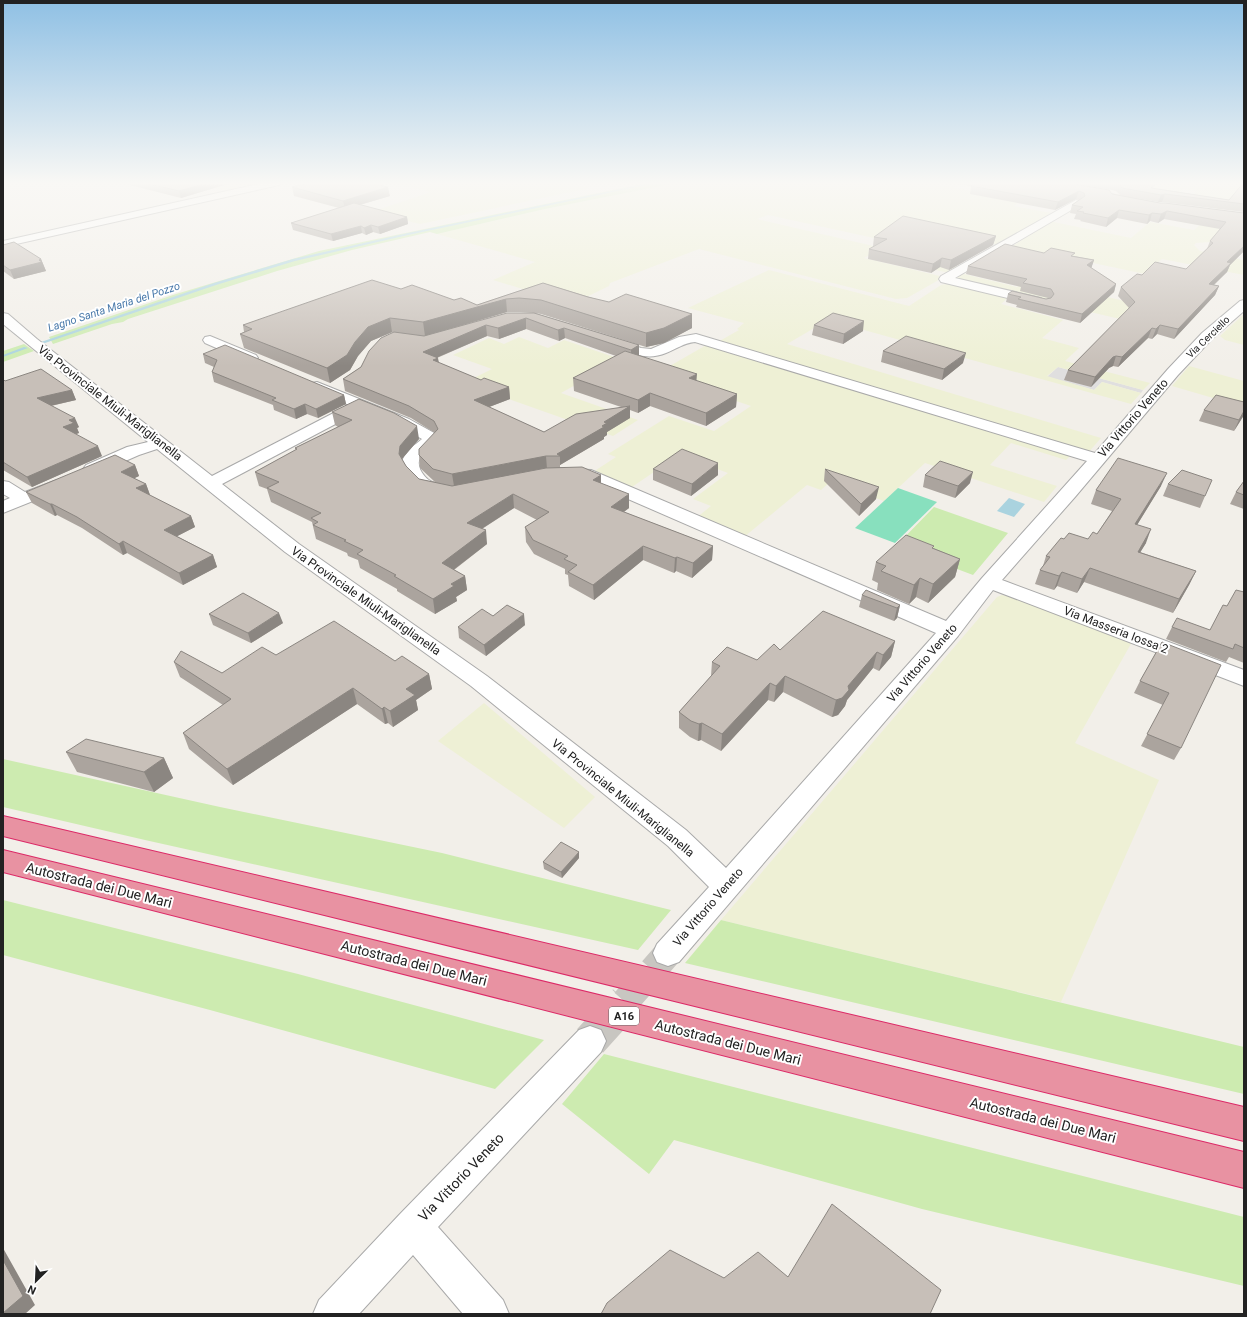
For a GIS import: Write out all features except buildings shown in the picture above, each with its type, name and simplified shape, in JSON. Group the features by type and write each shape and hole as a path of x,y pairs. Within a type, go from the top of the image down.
{"highway":[{"path":"3,826 1244,1124"},
{"name":"Autostrada dei Due Mari","path":"3,861 1244,1170"}],"street":[{"path":"1004,243 945,279 1044,302"},
{"name":"Via Cerciello","path":"1173,372 1207,336 1244,304"},
{"name":"Via Provinciale Miuli-Mariglianella","path":"3,317 32,342 304,557 479,681 676,838 727,887"},
{"path":"600,338 638,351 650,353 684,339 696,338 1098,459"},
{"path":"210,340 264,363"},
{"name":"Via Vittorio Veneto","path":"668,953 950,631 989,582 1173,372"},
{"path":"301,379 403,422 430,437 431,440 421,448 411,460 411,468 415,475 428,487 454,493"},
{"path":"330,391 345,382"},
{"path":"211,483 362,404"},
{"path":"3,508 133,451 160,443"},
{"path":"554,475 585,474 950,631"},
{"path":"3,486 23,499"},
{"name":"Via Masseria Iossa 2","path":"989,582 1244,678"},
{"name":"Via Vittorio Veneto","path":"333,1314 413,1227 590,1041"},
{"path":"413,1227 489,1314"}],"shaded area":[{"path":"1058,367 1143,390 1141,393 1102,382 1094,390 1047,377"}],"green space":[{"path":"355,243 380,243 277,271 53,344 49,337 176,294 319,251"},
{"path":"470,243 863,243 960,266 949,273 870,255 864,258 944,277 907,298 896,299 699,249 610,283 609,286 572,304 493,280 535,262"},
{"path":"1017,243 1196,243 1194,245 1200,251 1244,260 1244,275 1162,259 1145,274 1013,246"},
{"path":"1218,243 1244,243 1244,248"},
{"path":"769,270 909,306 941,285 947,284 1010,296 1001,304 1063,320 1042,338 1079,348 1065,361 1150,383 1143,390 1058,367 1047,376 1094,390 1102,382 1141,393 1131,404 828,320 787,344 1101,438 1087,454 716,343 739,330 737,329 744,323 688,308"},
{"path":"960,273 1017,287 1027,279 1147,306 1137,323 951,279"},
{"path":"1244,314 1244,345 1225,340 1220,336"},
{"path":"519,337 548,348 564,340 617,358 600,371 561,393 638,420 613,436 464,383 492,369 453,355 489,338 504,344"},
{"path":"24,344 34,351 3,362 3,351"},
{"path":"708,344 1072,454 1066,460 1011,443 990,465 1057,486 1044,502 925,463 884,501 830,482 821,490 807,485 744,537 696,518 711,506 693,499 728,473 679,455 629,489 590,474 616,457 608,454 669,416 714,431 751,406 656,374"},
{"path":"1189,366 1244,381 1244,407 1172,386"},
{"path":"898,488 937,502 895,543 855,528"},
{"path":"934,507 1008,533 973,575 896,546"},
{"path":"1002,595 1017,598 1132,642 1075,743 1159,780 1061,1002 721,920 997,597"},
{"path":"484,703 595,797 564,828 438,741"},
{"path":"3,759 220,807 442,853 671,910 638,950 145,840 3,807"},
{"path":"3,900 298,974 544,1040 495,1089 210,1010 3,955"},
{"path":"721,920 1244,1047 1244,1094 685,963"},
{"path":"604,1054 1244,1217 1244,1286 922,1209 674,1140 649,1174 562,1104"}],"water":[{"path":"1009,498 1025,504 1014,517 997,511"}],"waterway":[{"name":"Lagno Santa Maria del Pozzo","path":"43,342 215,284 294,260 367,243"},
{"name":"Lagno Santa Maria del Pozzo","path":"3,356 26,348"}],"tunnel":[{"path":"625,1002 668,953"},
{"path":"590,1041 626,1001"}]}
